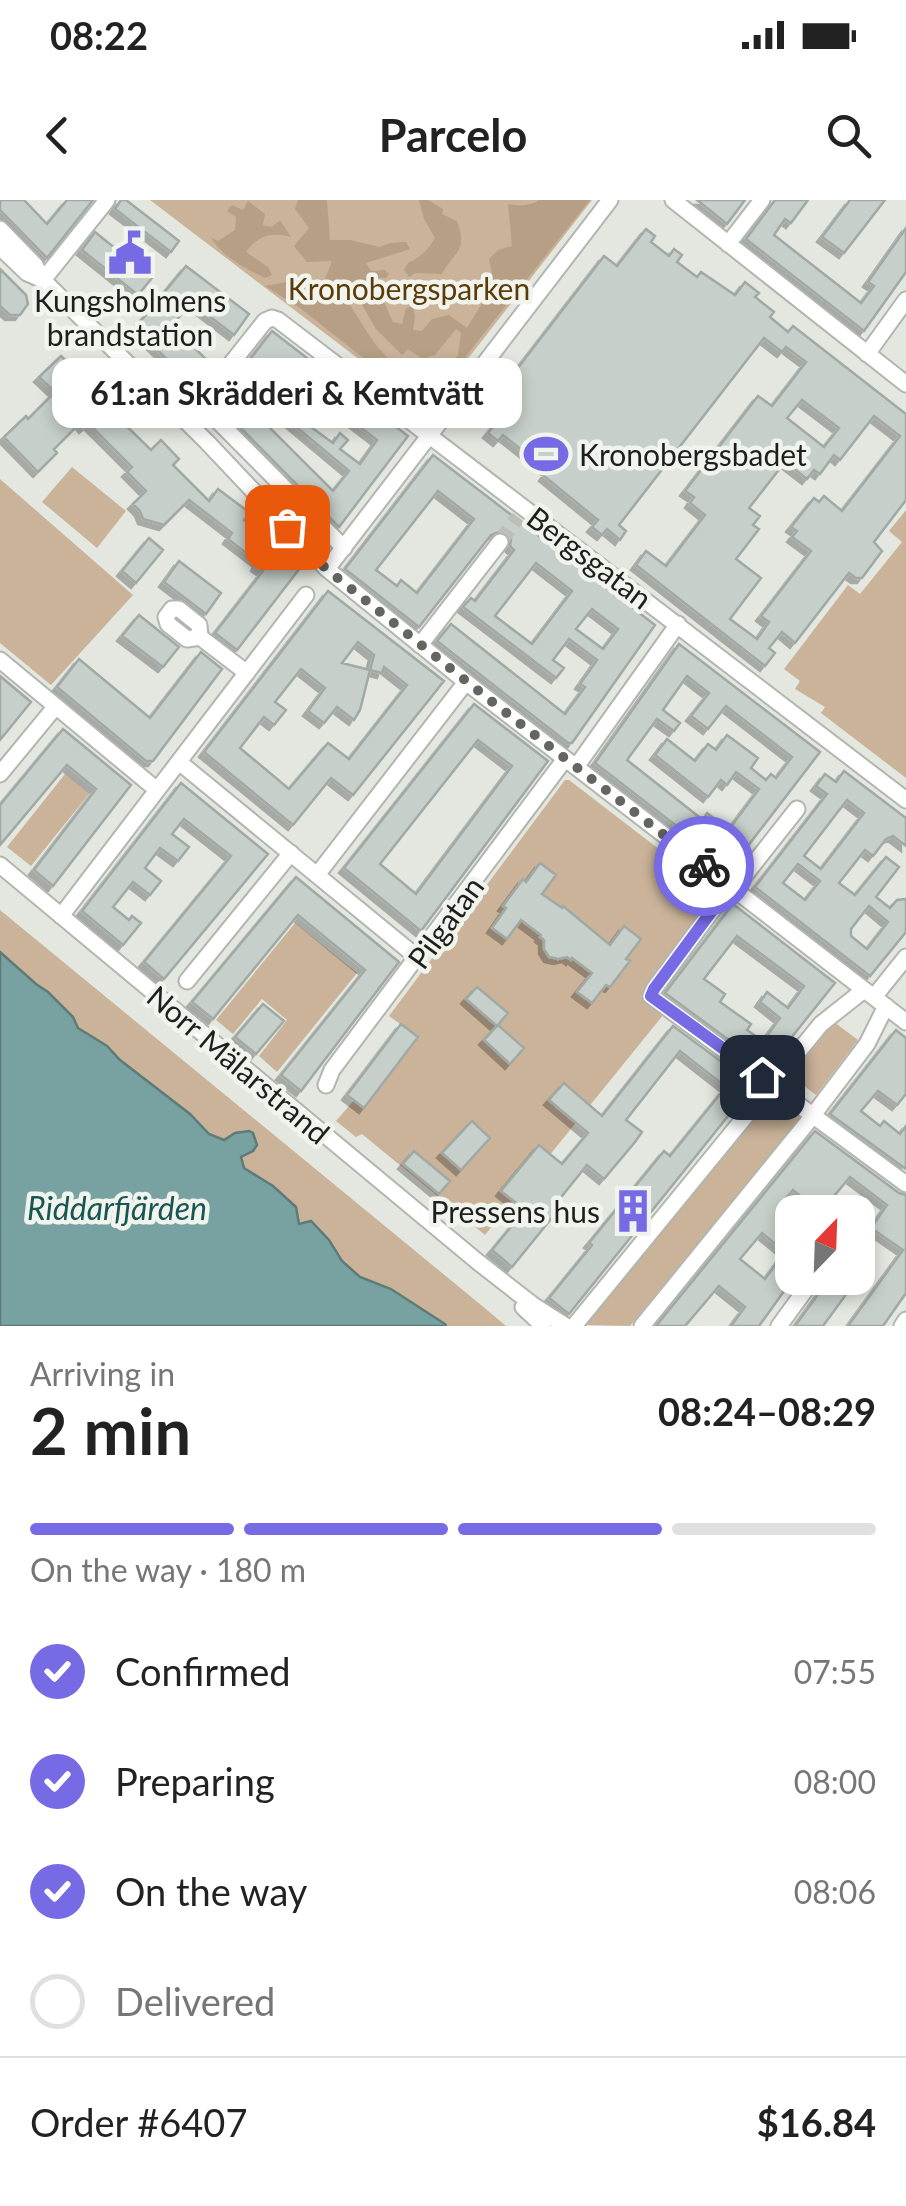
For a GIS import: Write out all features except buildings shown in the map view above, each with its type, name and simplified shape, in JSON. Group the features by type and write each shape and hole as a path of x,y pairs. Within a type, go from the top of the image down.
{"street":[{"path":"43,280 107,200"},
{"path":"327,570 610,200"},
{"path":"674,200 906,384"},
{"path":"728,244 762,200"},
{"path":"0,229 35,265 43,280 207,442 327,570 906,1022"},
{"path":"0,246 27,273 43,280"},
{"path":"868,354 906,300"},
{"name":"Bergsgatan","path":"344,548 205,408 204,398 265,321 272,318 430,434 522,513 678,624 906,800"},
{"path":"420,645 500,542"},
{"path":"61,916 306,595"},
{"name":"Pilgatan","path":"326,1085 332,1070 678,624"},
{"path":"200,638 247,673"},
{"path":"0,660 157,790"},
{"path":"317,874 466,682"},
{"path":"0,774 56,706"},
{"path":"179,762 418,958"},
{"path":"796,809 734,889 720,900 651,996 906,1184"},
{"path":"187,981 291,853"},
{"name":"Norr Mälarstrand","path":"0,865 478,1262 566,1326"},
{"path":"574,1326 821,1024 875,998 906,957"},
{"path":"642,1326 867,1044 875,998"},
{"name":"Norr Mälarstrand","path":"478,1262 543,1326"},
{"path":"779,1326 802,1295"}],"green space":[{"name":"Kronobergsparken","path":"150,200 592,200 427,411"},
{"path":"72,467 126,511 97,548 42,502"},
{"path":"0,479 133,595 51,685 0,643"},
{"path":"906,510 906,778 821,713 825,707 795,689 800,681 784,669 848,585 860,594 902,542 889,531"},
{"path":"65,774 89,794 31,866 7,847"},
{"path":"565,780 720,896 642,998 664,1014 485,1235 362,1134 356,1137 336,1121 354,1100 365,1108 418,1037 389,1016"},
{"path":"0,910 506,1326 446,1326 391,1289 360,1277 342,1261 329,1240 299,1224 273,1186 244,1168 241,1157 253,1151 209,1134 107,1046 78,1028 48,992 0,952"},
{"path":"295,923 357,973 277,1072 259,1056 287,1020 262,999 233,1034 216,1020"},
{"path":"834,1022 858,1040 816,1095 791,1076"},
{"path":"778,1096 799,1112 799,1119 630,1326 586,1325 771,1097"}],"shaded area":[{"path":"298,200 327,200 330,240 380,247 406,242 410,249 366,263 371,271 385,270 389,274 386,278 339,286 373,341 408,382 414,398 300,308 265,286 302,279 315,299 321,299 330,287 325,279 332,261 307,262 294,246 309,228 295,209"},
{"path":"419,200 428,200 443,209 442,214 457,221 461,245 442,274 415,273 409,277 404,270 408,263 424,253 435,238"},
{"path":"539,200 590,200 438,391 426,387 417,370 435,367 442,360 454,361 461,333 456,329 435,355 423,359 408,349 402,355 376,329 361,303 374,298 384,302 393,322 402,324 406,308 413,306 413,330 422,331 432,319 449,315 467,328 494,284 489,259 498,250 512,246 508,204 524,205"},
{"path":"248,201 265,214 263,225 272,227 280,220 291,237 266,236 246,252 268,267 272,275 265,278 229,257 211,238 218,241 235,230 236,217 227,211 232,205 243,210"}],"water":[{"name":"Riddarfjärden","path":"0,952 48,992 73,1017 78,1028 107,1046 209,1134 224,1140 235,1133 253,1133 257,1145 241,1157 244,1168 296,1207 299,1224 311,1221 342,1261 360,1277 391,1289 446,1326 0,1326"}],"tunnel":[{"path":"500,542 518,517"}],"way so far":[{"path":"287,527 327,570 704,866"}],"place":[{"name":"Kungsholmens brandstation","path":"130,253"},
{"name":"Kronobergsbadet","path":"546,454"},
{"name":"61:an Skrädderi & Kemtvätt","path":"287,527"},
{"name":"Pressens hus","path":"633,1211"}],"route":[{"path":"704,866 734,889 720,900 651,996 762,1077"}]}
